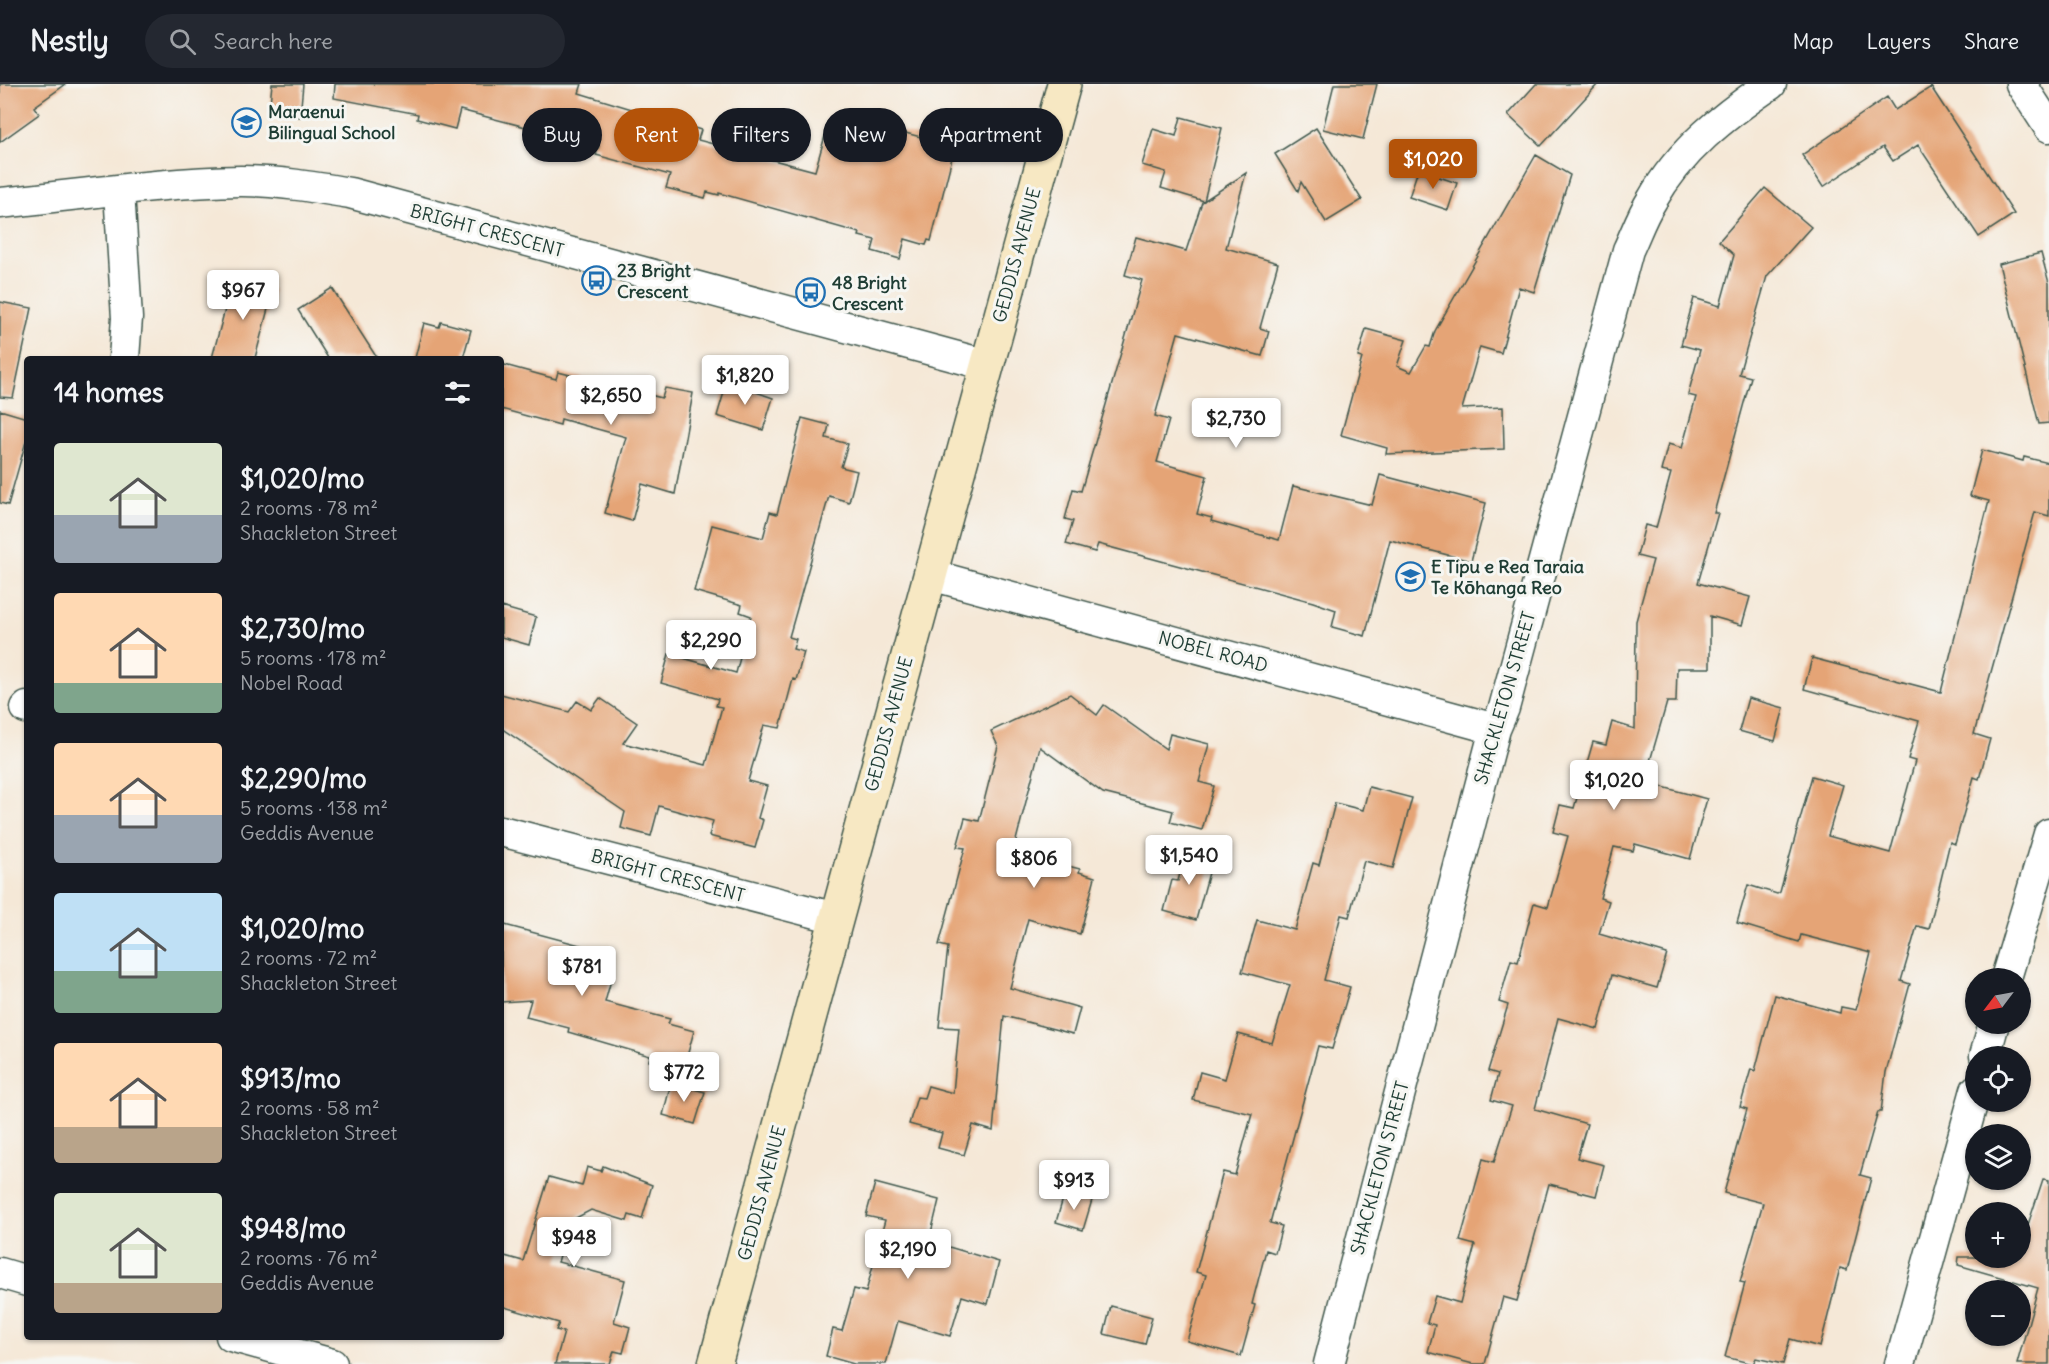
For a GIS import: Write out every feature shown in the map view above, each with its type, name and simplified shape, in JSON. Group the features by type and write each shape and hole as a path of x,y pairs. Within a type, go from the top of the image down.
{"street":[{"name":"GEDDIS AVENUE","path":"714,1364 1064,84"},
{"name":"SHACKLETON STREET","path":"1329,1364 1495,729 1504,708 1628,250 1652,199 1687,153 1724,116 1771,84"},
{"path":"2020,84 2049,127"},
{"name":"BRIGHT CRESCENT","path":"0,203 181,184 243,181 294,184 350,194 987,365"},
{"path":"119,191 127,318 124,356"},
{"name":"NOBEL ROAD","path":"931,574 1495,729"},
{"name":"BRIGHT CRESCENT","path":"504,832 836,918"},
{"path":"2010,968 2042,877 2049,834"},
{"path":"1900,1364 1970,1112"},
{"path":"0,1274 24,1280"},
{"path":"245,1340 332,1364"}],"building":[{"path":"0,84 66,84 34,107 39,114 0,142"},
{"path":"272,84 303,84 300,117 269,113"},
{"path":"335,84 582,84 579,93 628,108 614,108 614,160 602,157 602,108 522,108 522,126 460,110 455,129 417,119 418,114 334,98"},
{"path":"1334,84 1377,84 1363,139 1323,129"},
{"path":"1536,84 1598,84 1541,146 1508,115"},
{"path":"1931,87 2014,214 1979,237 1918,145 1893,161 1883,147 1823,187 1802,155 1887,97 1895,110"},
{"path":"1181,117 1222,128 1204,201 1161,188 1166,172 1142,165 1153,129 1176,136"},
{"path":"1316,128 1362,200 1326,222 1301,182 1298,191 1275,154"},
{"path":"907,133 919,137 919,162 951,162 931,241 928,240 926,245 905,239 900,259 872,251 875,240 859,236 860,233 719,193 719,195 707,192 705,198 666,188 670,175 622,162 699,162 699,140 711,143 711,162 781,162 815,171 823,143 823,162 907,162"},
{"path":"1536,155 1570,175 1534,292 1519,287 1501,353 1480,347 1462,409 1503,407 1504,449 1386,454 1387,448 1341,435 1362,358 1358,357 1366,329 1406,340 1397,366 1411,372 1426,346 1430,347 1435,331"},
{"path":"1418,170 1457,183 1448,210 1409,197"},
{"path":"1246,173 1226,248 1278,263 1260,328 1269,331 1262,356 1178,333 1155,416 1169,420 1157,462 1207,476 1197,514 1212,518 1211,521 1279,540 1293,486 1372,505 1380,475 1486,503 1471,561 1390,540 1365,636 1332,627 1336,610 1313,602 1098,544 1095,552 1066,544 1073,521 1065,519 1073,489 1081,491 1142,280 1125,275 1136,237 1186,251 1202,202"},
{"path":"1765,188 1811,227 1767,276 1739,374 1751,377 1714,513 1718,513 1698,583 1750,597 1742,625 1710,616 1710,668 1677,668 1676,702 1667,702 1644,782 1707,799 1690,859 1635,844 1633,851 1614,847 1600,898 1609,901 1599,934 1667,954 1657,988 1612,975 1598,1029 1558,1018 1535,1109 1587,1124 1577,1158 1604,1165 1596,1196 1549,1184 1517,1301 1503,1297 1485,1364 1473,1364 1428,1352 1435,1325 1427,1323 1435,1296 1460,1303 1475,1245 1460,1241 1483,1159 1494,1162 1512,1106 1491,1100 1498,1074 1488,1071 1508,1005 1499,1002 1511,960 1518,962 1534,903 1548,907 1568,836 1553,832 1560,805 1574,808 1593,742 1606,745 1612,722 1635,729 1636,621 1653,560 1637,556 1645,525 1656,528 1671,473 1661,471 1668,444 1682,448 1696,397 1688,395 1700,350 1681,345 1694,298 1720,306 1734,255 1719,241"},
{"path":"2041,253 2049,283 2049,423 2039,424 1999,264"},
{"path":"233,279 273,290 256,356 213,356"},
{"path":"332,288 376,356 327,356 298,310"},
{"path":"0,302 32,308 13,398 0,397"},
{"path":"441,322 471,330 464,356 416,356 424,323 439,327"},
{"path":"504,365 556,379 558,372 662,398 665,388 693,393 675,494 642,484 632,521 605,513 626,437 561,419 560,425 504,410"},
{"path":"727,382 773,398 763,430 717,416"},
{"path":"0,410 24,417 24,449 8,505 0,503"},
{"path":"802,418 829,425 826,438 848,444 841,467 857,471 849,502 829,496 789,637 796,639 793,649 804,652 796,680 793,679 780,728 764,725 748,781 767,786 758,818 763,820 755,848 709,836 713,821 659,806 651,836 621,828 625,812 504,730 504,695 569,712 577,701 591,710 600,698 637,723 623,743 706,765 722,707 716,706 718,699 661,683 669,654 736,673 751,616 740,612 742,605 694,591 712,525 763,538 770,512 777,514"},
{"path":"1982,450 2023,461 2024,457 2049,463 2049,516 2035,512 1974,734 1990,739 1979,779 1974,777 1955,844 1950,842 1929,929 1917,926 1901,981 1910,984 1886,1072 1881,1112 1878,1112 1860,1175 1871,1178 1847,1270 1840,1268 1820,1347 1790,1339 1783,1364 1756,1358 1753,1364 1725,1357 1745,1283 1740,1282 1763,1203 1724,1193 1747,1109 1740,1107 1751,1069 1755,1071 1775,995 1840,1013 1841,1007 1856,1010 1871,953 1801,935 1799,942 1737,923 1748,885 1777,894 1780,892 1812,776 1843,785 1828,836 1890,853 1915,761 1908,759 1919,721 1804,689 1812,658 1941,692 1989,501 1970,496"},
{"path":"504,608 536,617 529,645 504,638"},
{"path":"1070,694 1097,715 1104,705 1166,749 1170,734 1209,744 1199,782 1214,786 1202,830 1170,822 1173,811 1103,793 1040,747 1013,852 1080,869 1079,872 1095,877 1080,934 1028,919 1010,988 1080,1008 1073,1034 1004,1016 993,1131 973,1125 964,1155 938,1148 942,1133 909,1124 917,1097 924,1098 928,1086 953,1093 959,1028 939,1027 948,947 939,945 965,848 957,847 965,818 979,821 998,746 991,731"},
{"path":"1748,698 1784,708 1775,741 1739,731"},
{"path":"1369,787 1412,798 1393,868 1364,861 1349,917 1341,915 1324,980 1350,987 1332,1049 1318,1046 1270,1223 1282,1226 1275,1253 1266,1250 1252,1304 1255,1305 1241,1356 1187,1341 1206,1275 1196,1272 1223,1172 1235,1175 1252,1114 1193,1100 1200,1072 1225,1079 1238,1034 1272,1043 1290,985 1242,972 1257,920 1295,930 1313,863 1319,865 1335,803 1363,810"},
{"path":"1186,851 1213,858 1196,920 1164,911 1172,880 1178,881"},
{"path":"504,925 606,952 602,965 614,969 605,1002 670,1019 668,1024 694,1031 683,1071 649,1061 650,1056 568,1032 569,1028 526,1017 531,1000 504,1002"},
{"path":"671,1083 705,1092 695,1124 663,1115"},
{"path":"603,1166 652,1185 642,1219 629,1215 627,1221 591,1210 570,1221 558,1262 625,1280 614,1322 630,1327 623,1353 614,1351 610,1364 555,1364 564,1332 556,1330 559,1323 504,1307 504,1256 523,1261 549,1177 582,1186 587,1167 601,1171"},
{"path":"2043,1179 2049,1180 2049,1364 2017,1364 2022,1346 2031,1346 2031,1313 2038,1288 2031,1286 2031,1280 2010,1280 1968,1268 2031,1268 2031,1216"},
{"path":"875,1183 939,1200 929,1241 999,1262 988,1304 962,1296 950,1336 898,1321 886,1364 854,1364 826,1356 833,1329 842,1331 854,1289 866,1292 885,1220 866,1216"},
{"path":"1065,1192 1092,1200 1083,1230 1056,1222"},
{"path":"1959,1257 1965,1257 1965,1267 1958,1265"},
{"path":"1111,1306 1152,1317 1145,1344 1104,1334"}],"place":[{"name":"Maraenui Bilingual School","path":"247,122"},
{"name":"23 Bright Crescent","path":"596,281"},
{"name":"48 Bright Crescent","path":"811,293"},
{"name":"E Tipu e Rea Taraia Te Kōhanga Reo","path":"1410,577"}]}
